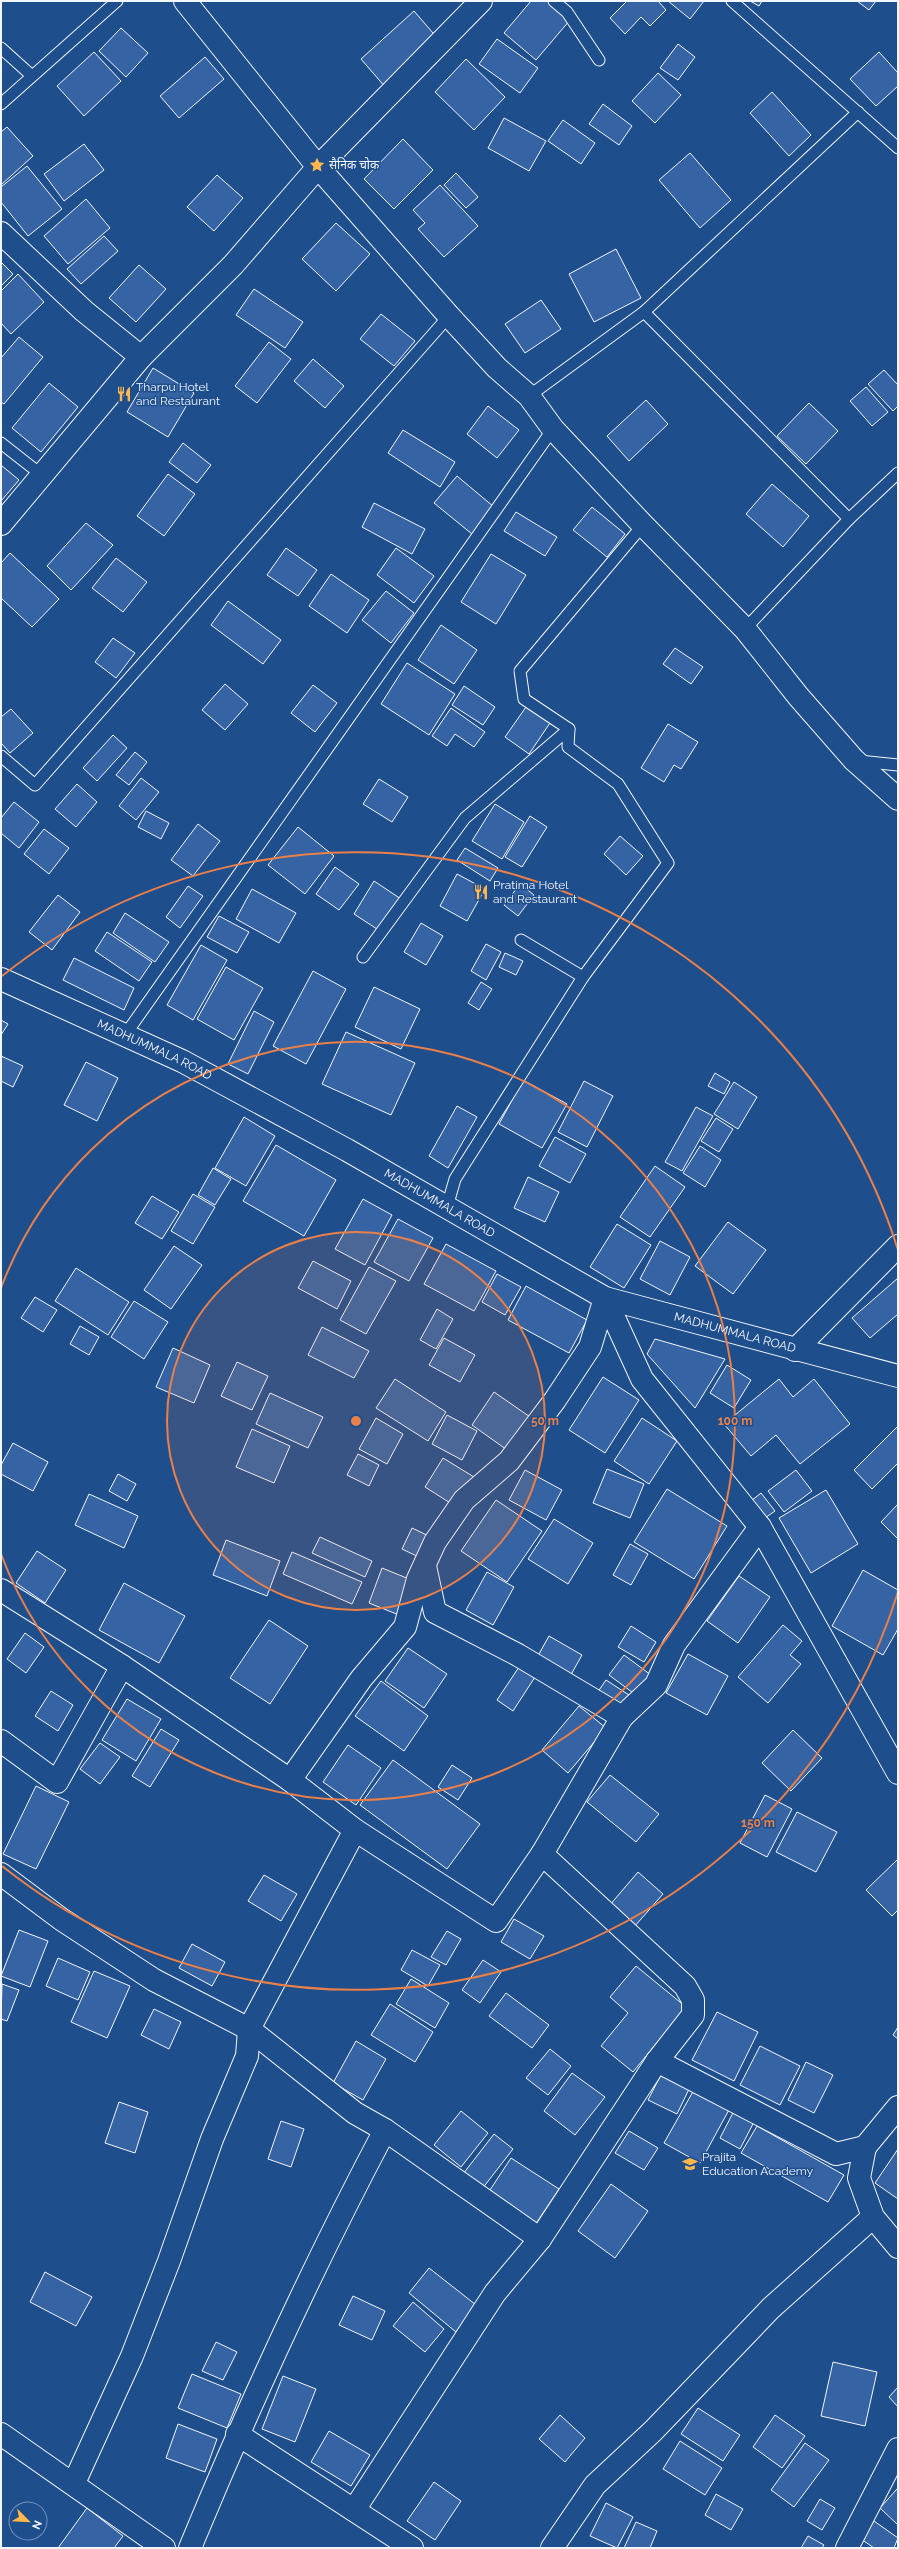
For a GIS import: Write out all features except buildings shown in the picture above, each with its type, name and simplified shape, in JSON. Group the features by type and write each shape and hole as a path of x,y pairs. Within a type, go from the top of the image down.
{"street":[{"path":"184,1 318,167 449,316 497,368 529,396 553,429 643,525 745,629 798,696 854,760 898,799"},
{"path":"1,524 43,476 141,357 233,265 318,167 481,1"},
{"path":"1,233 84,311 141,357"},
{"name":"MADHUMMALA ROAD","path":"1,979 182,1061 448,1207 606,1298 795,1350 898,1376"},
{"path":"795,1350 898,1246"},
{"path":"606,1298 642,1379 760,1527 898,1773"},
{"path":"290,1780 361,1679 405,1627 425,1566 435,1542 464,1500 509,1461 555,1400 590,1347 606,1298"},
{"path":"1,1590 122,1666 290,1780 355,1830 496,1921 542,1854 622,1717 656,1685 674,1644 760,1527"},
{"path":"425,1566 435,1612 518,1655 622,1717"},
{"path":"1,1741 57,1782 122,1666"},
{"path":"74,2483 132,2356 169,2261 212,2139 247,2056 249,2028 355,1830"},
{"path":"354,2510 495,2293 540,2238 657,2061 693,2014 693,2000 685,1986 542,1854"},
{"path":"1,1874 61,1919 154,1980 249,2028 355,2113 385,2130 540,2238"},
{"path":"657,2061 836,2154 865,2148"},
{"path":"898,2107 865,2148 859,2178 873,2217 898,2247"},
{"path":"190,2548 237,2434 331,2232 385,2130"},
{"path":"552,2548 595,2485 653,2431 771,2308 873,2217"},
{"path":"1,2434 74,2483 164,2548"},
{"path":"237,2434 412,2548"},
{"path":"847,2548 898,2449"}],"lane":[{"path":"1,104 31,75 117,1"},
{"path":"554,1 567,12 599,60"},
{"path":"732,1 898,148"},
{"path":"1,48 31,75"},
{"path":"529,396 644,312 858,112"},
{"path":"644,312 849,520"},
{"path":"1,756 35,785 449,316"},
{"path":"125,1035 553,429"},
{"path":"1,443 43,476"},
{"path":"745,629 849,520 898,473"},
{"path":"569,729 524,700 520,671 643,525"},
{"path":"363,957 465,818 569,729"},
{"path":"448,1207 455,1179 583,977 668,863 618,784 568,747 569,729"},
{"path":"854,760 898,765"},
{"path":"521,940 583,977"}],"place":[{"name":"सैनिक चोक","path":"317,165"},
{"name":"Tharpu Hotel and Restaurant","path":"124,394"},
{"name":"Pratima Hotel and Restaurant","path":"481,892"},
{"name":"Prajita Education Academy","path":"690,2164"}]}
